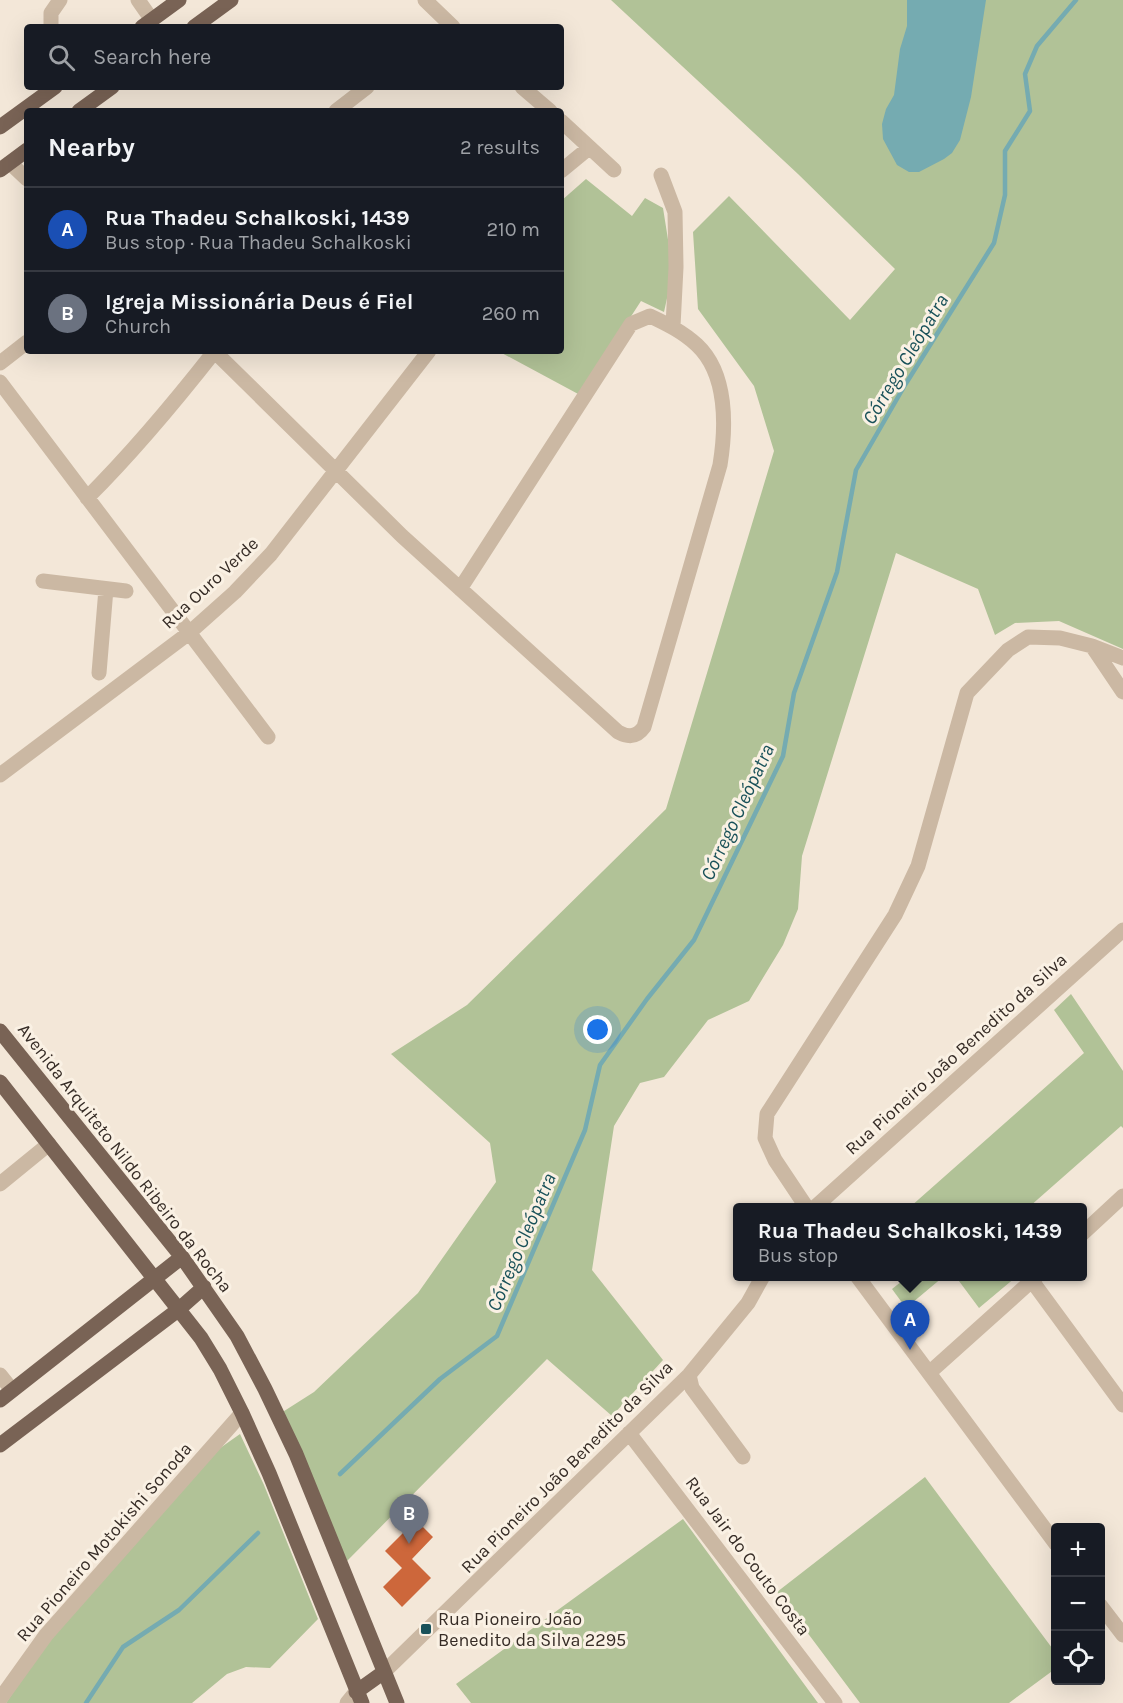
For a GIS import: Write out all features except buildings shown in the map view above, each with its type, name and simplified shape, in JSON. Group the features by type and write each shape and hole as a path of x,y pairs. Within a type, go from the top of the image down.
{"main road":[{"path":"151,24 180,0"},
{"path":"198,24 231,0"},
{"path":"26,108 51,90"},
{"path":"83,108 106,90"},
{"path":"0,127 24,110"},
{"path":"5,167 24,152"},
{"name":"Avenida Arquiteto Nildo Ribeiro da Rocha","path":"0,1031 182,1257 237,1336 296,1454 398,1703"},
{"path":"0,1082 210,1354 242,1413 269,1473 355,1699 384,1672"},
{"path":"6,1395 182,1257"},
{"path":"0,1445 178,1310 204,1287"}],"street":[{"path":"138,0 150,24"},
{"path":"425,0 447,24"},
{"path":"346,108 364,90"},
{"path":"526,90 546,108"},
{"path":"564,124 614,170"},
{"path":"564,169 589,148"},
{"path":"5,167 24,177"},
{"path":"661,175 675,212 676,267 673,326"},
{"path":"217,354 402,536 460,589 618,732 626,736 635,736 644,727 720,465 724,440 718,384 711,364 699,347 673,326 650,316 631,324 460,589"},
{"path":"0,363 24,344"},
{"path":"87,498 131,454 170,409 212,354"},
{"name":"Rua Ouro Verde","path":"0,775 189,633 235,592 271,554 336,472 422,354"},
{"path":"0,382 268,737"},
{"path":"43,581 126,591"},
{"path":"99,673 106,589"},
{"path":"804,1203 775,1160 765,1138 767,1114 895,915 918,866 967,693 1008,650 1028,637 1060,638 1092,646 1123,658"},
{"path":"1092,646 1123,692"},
{"name":"Rua Pioneiro João Benedito da Silva","path":"820,1203 1122,933"},
{"path":"0,1184 48,1144"},
{"path":"1087,1230 1123,1196"},
{"name":"Rua Pioneiro João Benedito da Silva","path":"384,1672 689,1375 748,1302 760,1281"},
{"path":"861,1281 1051,1537"},
{"path":"929,1373 1032,1281"},
{"path":"1035,1281 1123,1405"},
{"path":"0,1375 6,1395"},
{"path":"689,1375 692,1388 743,1457"},
{"name":"Rua Pioneiro Motokishi Sonoda","path":"0,1700 46,1635 242,1413"},
{"name":"Rua Jair do Couto Costa","path":"629,1433 835,1703"},
{"path":"1105,1610 1123,1635"}],"green space":[{"path":"611,0 1123,0 1123,649 1059,621 1015,623 995,635 978,589 896,553 802,856 798,909 783,945 749,1001 708,1020 664,1077 640,1083 614,1126 592,1270 663,1360 612,1416 547,1359 347,1561 281,1413 314,1392 418,1293 496,1182 490,1143 391,1054 467,1005 666,809 774,451 754,386 698,309 693,232 729,196 850,320 895,269 798,174"},
{"path":"586,179 632,216 645,198 663,208 673,271 664,312 641,301 580,395 504,354 564,354 564,198"},
{"path":"1071,994 1123,1071 1123,1128 1121,1126 1034,1203 915,1203 1084,1053 1054,1010"},
{"path":"902,1281 938,1281 906,1308 892,1289"},
{"path":"959,1281 1011,1281 979,1308"},
{"path":"240,1434 264,1485 318,1619 270,1668 246,1667 227,1674 192,1703 6,1703 49,1639 206,1458"},
{"path":"925,1477 1051,1647 1051,1672 1009,1703 860,1703 777,1592"},
{"path":"683,1519 818,1703 471,1703 456,1684"}],"water":[{"path":"907,0 986,0 971,97 960,140 952,153 919,172 909,172 897,165 883,139 882,124 886,109 894,95 900,49 907,26"}],"waterway":[{"name":"Córrego Cleópatra","path":"340,1474 440,1379 497,1336 585,1130 600,1065 647,999 694,940 783,756 794,693 837,572 856,470 905,385 994,243 1005,195 1005,151 1030,111 1025,74 1037,46 1076,0"},
{"name":"Córrego Cleópatra","path":"86,1703 123,1647 179,1610 258,1533"}],"place":[{"name":"Rua Thadeu Schalkoski, 1439","path":"910,1350"},
{"name":"Igreja Missionária Deus é Fiel","path":"409,1544"},
{"name":"Rua Pioneiro João Benedito da Silva 2295","path":"426,1629"}]}
